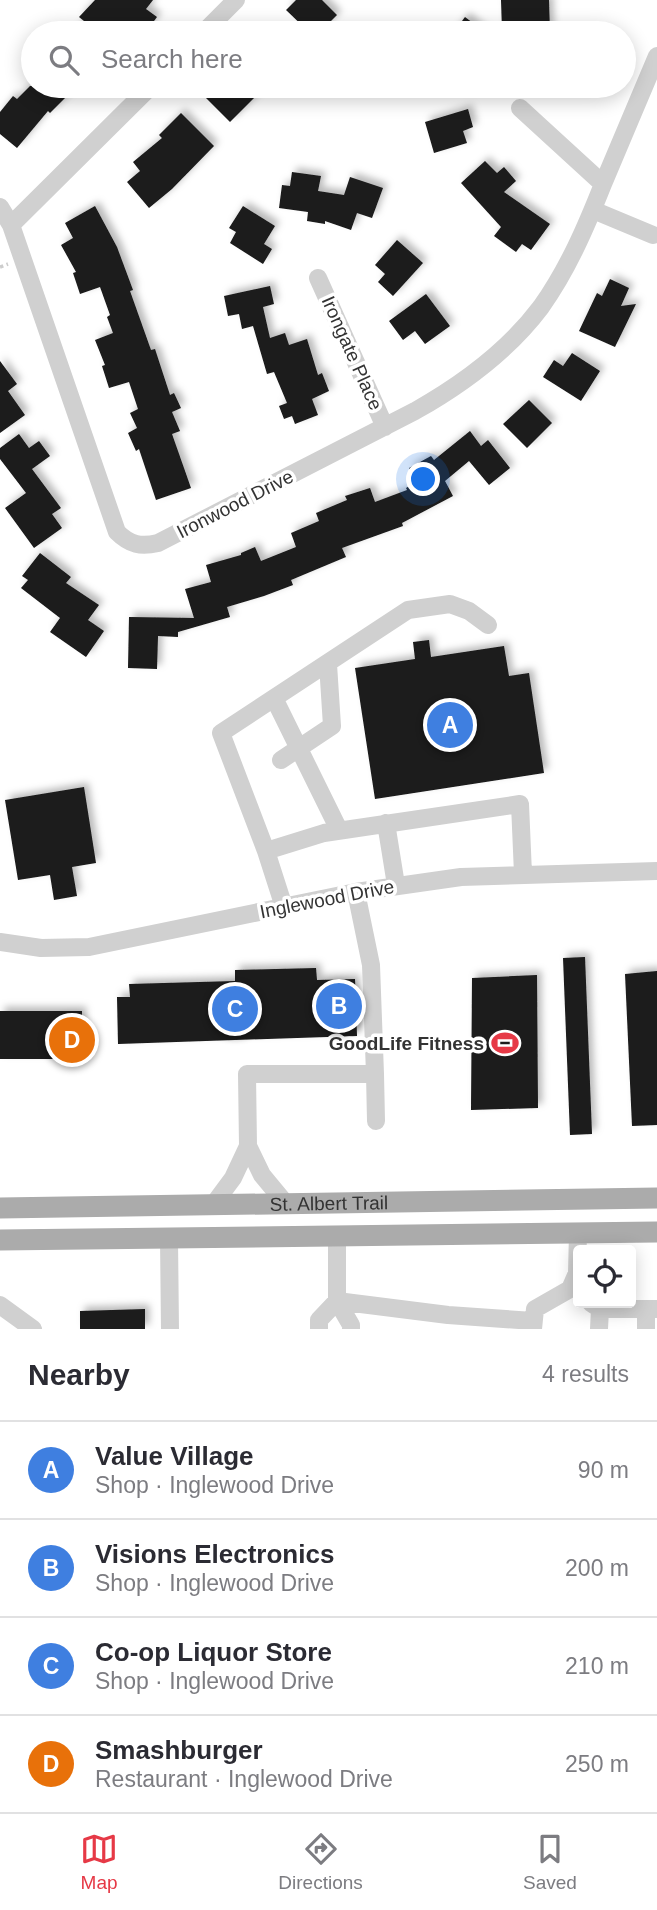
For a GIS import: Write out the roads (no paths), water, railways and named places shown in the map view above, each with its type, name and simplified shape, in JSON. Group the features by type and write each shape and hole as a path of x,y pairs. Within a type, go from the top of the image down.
{"main road":[{"name":"St. Albert Trail","path":"0,1208 657,1198"},
{"name":"St. Albert Trail","path":"0,1240 657,1232"}],"street":[{"path":"215,21 236,0"},
{"name":"Ironwood Drive","path":"0,207 11,225 113,523 117,532 131,544 148,546 385,427 444,394 496,356 540,308 558,282 593,210 657,56"},
{"path":"11,225 138,98"},
{"path":"520,108 603,184"},
{"path":"593,210 653,235"},
{"name":"Irongate Place","path":"318,278 385,427"},
{"path":"284,907 266,851 221,733 408,611 450,604 469,611 488,625"},
{"path":"281,760 332,726 328,664"},
{"path":"274,698 339,830"},
{"path":"266,851 324,832 520,804 523,874"},
{"path":"386,823 396,885"},
{"name":"Inglewood Drive","path":"0,942 41,948 89,947 356,892 461,877 657,871"},
{"path":"356,892 371,965 376,1121"},
{"path":"286,1204 258,1169 248,1146 247,1074 375,1074"},
{"path":"213,1205 233,1178 248,1146"},
{"path":"577,1245 578,1233"},
{"path":"337,1237 337,1301 351,1329"},
{"path":"169,1239 170,1329"},
{"path":"337,1301 533,1325 535,1309 573,1292"},
{"path":"319,1329 320,1320 337,1301"},
{"path":"0,1305 33,1329"},
{"path":"595,1308 599,1329"},
{"path":"624,1308 652,1310 646,1329"}],"place":[{"name":"Value Village","path":"450,725"},
{"name":"Visions Electronics","path":"339,1006"},
{"name":"Co-op Liquor Store","path":"235,1009"},
{"name":"Smashburger","path":"72,1040"},
{"name":"GoodLife Fitness","path":"505,1043"}]}
